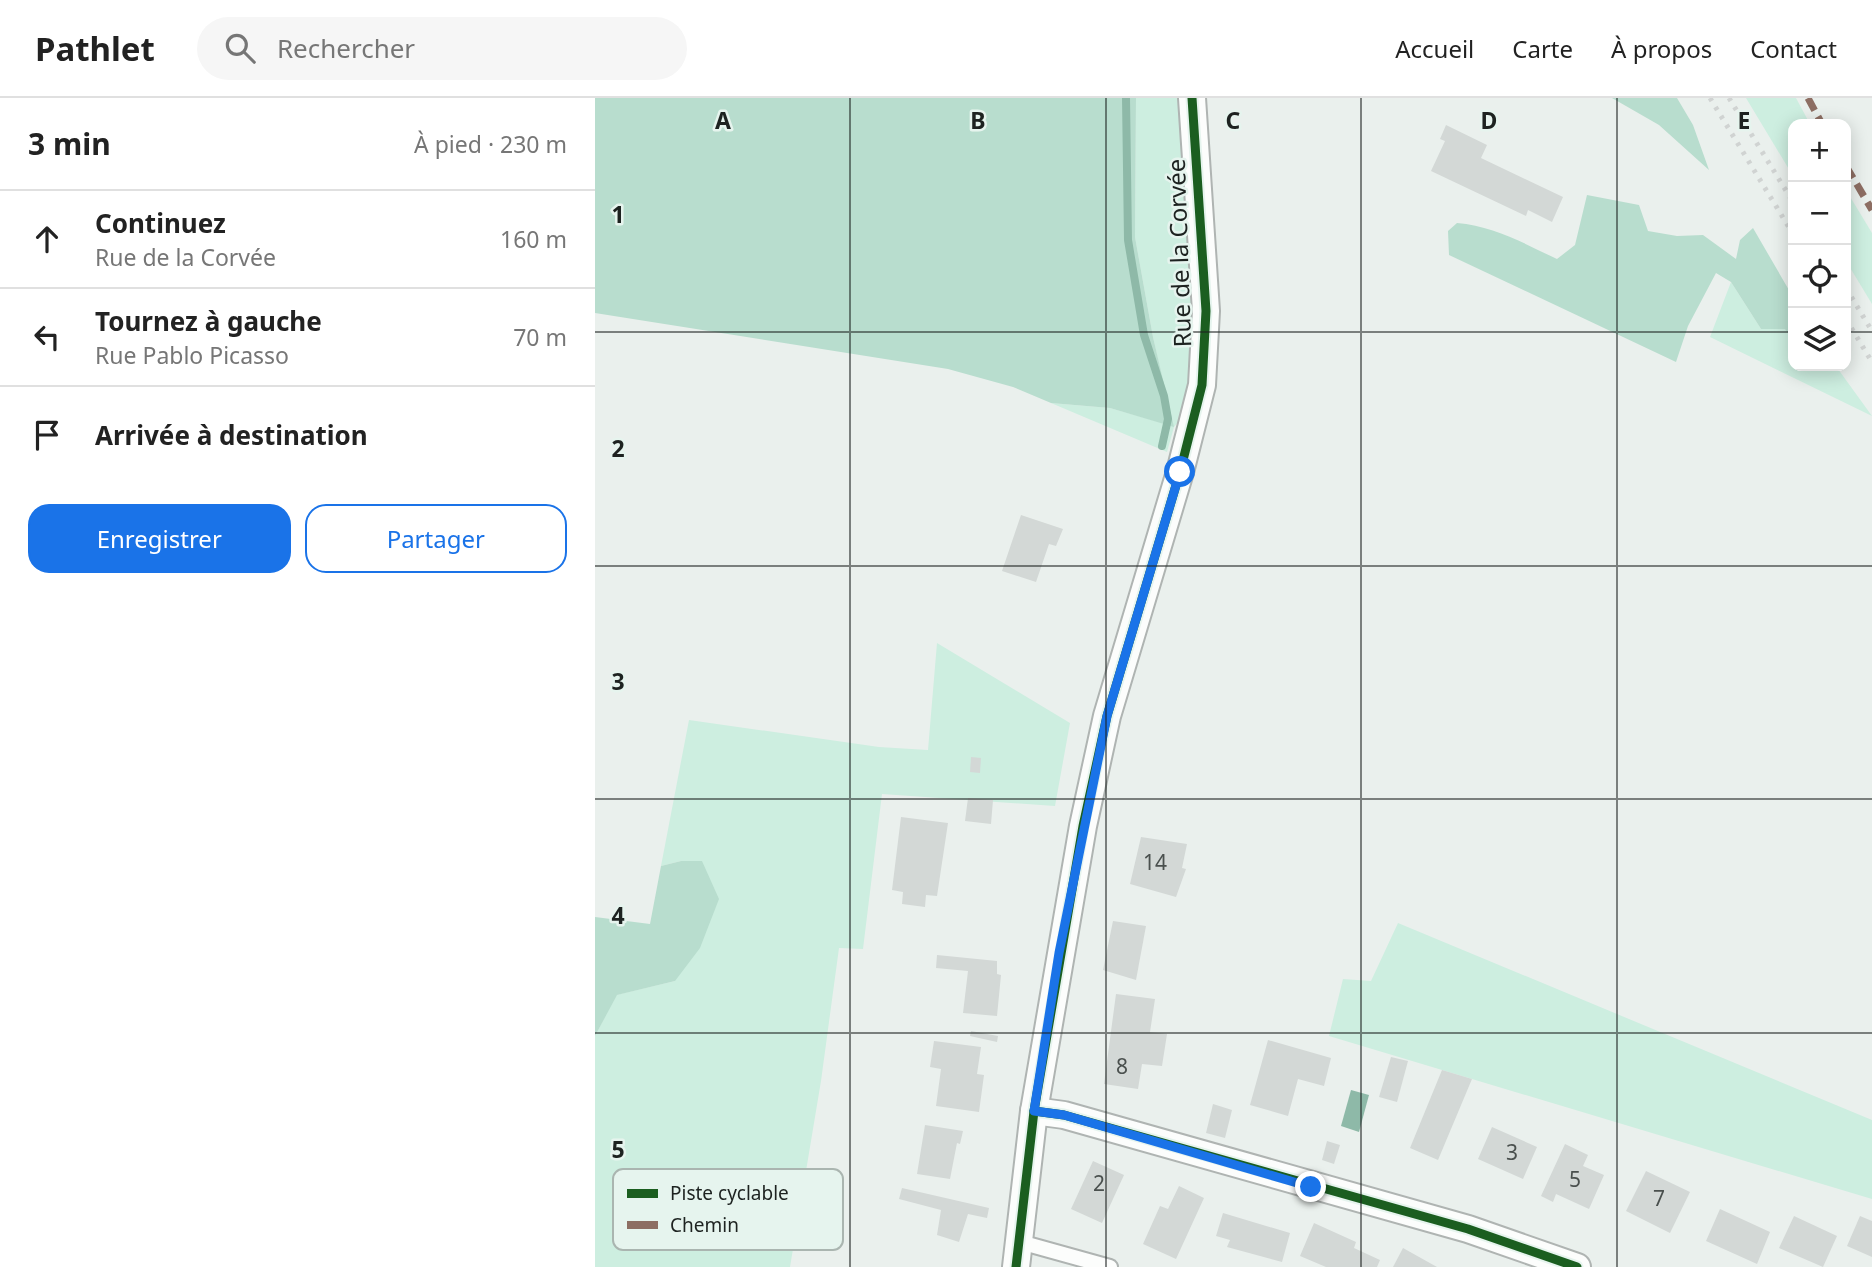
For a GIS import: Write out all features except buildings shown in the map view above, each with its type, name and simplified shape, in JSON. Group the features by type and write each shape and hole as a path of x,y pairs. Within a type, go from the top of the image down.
{"street":[{"name":"Rue de la Corvée","path":"1018,1254 1034,1111 1059,953 1107,716 1180,472 1202,385 1206,311 1192,98"},
{"path":"1034,1111 1064,1115 1468,1229 1577,1267"}],"lane":[{"path":"1018,1254 1110,1267"}],"shaded area":[{"path":"595,98 1136,98 1135,237 1153,337 1174,427 1110,408 1051,403 1013,387 948,369 595,313"},
{"path":"1136,98 1179,98 1199,300 1192,393 1183,416 1174,427 1167,452 1051,403 1110,408 1173,426 1135,237"},
{"path":"1612,98 1677,98 1693,125 1709,170 1659,125"},
{"path":"1746,98 1796,98 1807,119 1788,119 1788,168"},
{"path":"1587,195 1639,205 1648,231 1677,236 1703,235 1736,259 1740,240 1753,228 1788,288 1788,333 1785,329 1761,329 1731,282 1716,273 1688,326 1676,362 1449,255 1448,231 1457,223 1484,228 1557,259 1575,245"},
{"path":"1851,198 1872,233 1872,304 1851,269"},
{"path":"1731,282 1761,329 1786,329 1788,371 1839,371 1872,416 1710,337"},
{"path":"937,643 1070,723 1055,806 882,794 863,949 839,948 806,1169 613,1169 613,1250 793,1250 790,1267 595,1267 595,1036 616,995 675,981 681,861 661,866 689,720 879,747 928,750"},
{"path":"681,861 702,861 719,899 700,948 675,981 617,995 595,1036 595,917 650,924 661,866"},
{"path":"1398,923 1872,1120 1872,1199 1329,1036 1343,979 1371,981"},
{"path":"1351,1090 1369,1095 1359,1132 1341,1126"}],"waterway":[{"path":"1126,98 1128,240 1144,335 1164,396 1168,419 1162,446"}],"railway":[{"path":"1710,98 1788,226"},
{"path":"1729,98 1788,194"},
{"path":"1851,296 1872,331"},
{"path":"1851,327 1872,362"}],"marked path":[{"path":"1808,98 1819,119"},
{"path":"1851,174 1872,210"}],"cycle path":[{"path":"1016,1267 1034,1111 1083,826 1107,716 1180,472 1202,385 1206,311 1192,98"},
{"path":"1034,1111 1064,1115 1468,1229 1577,1267"}],"route":[{"path":"1180,472 1107,716 1059,953 1034,1111 1064,1115 1311,1187"}]}
